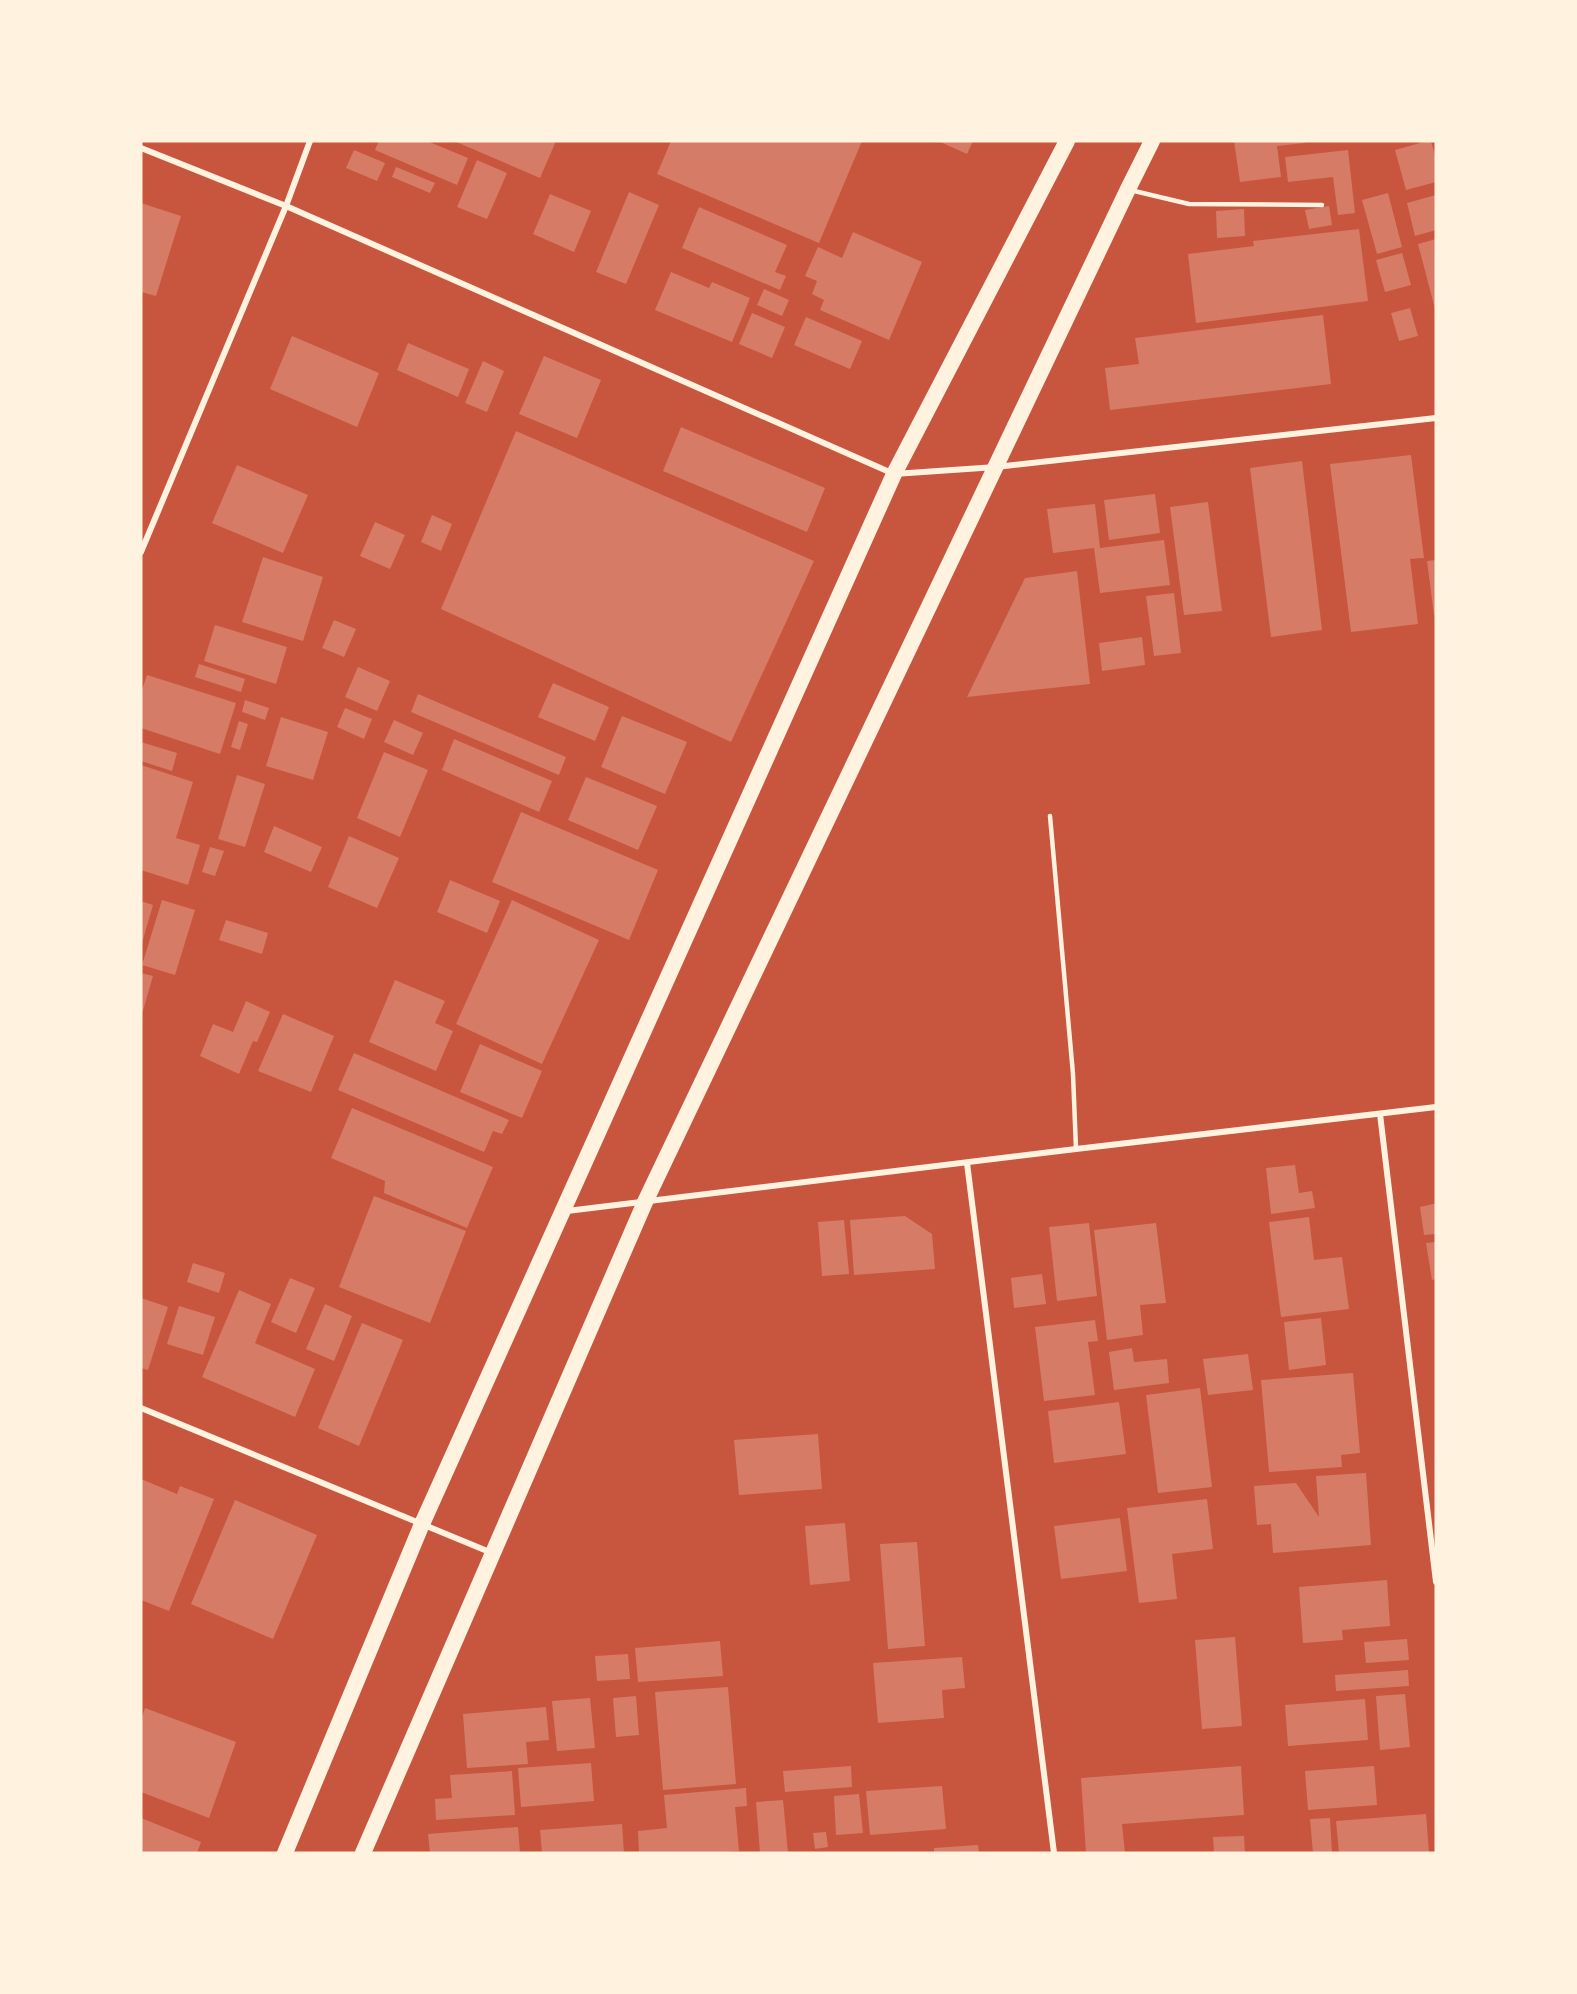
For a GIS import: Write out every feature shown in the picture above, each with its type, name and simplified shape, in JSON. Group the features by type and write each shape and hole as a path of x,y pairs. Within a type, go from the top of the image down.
{"highway":[{"path":"285,1853 422,1524 894,474 1067,141"},
{"path":"363,1853 645,1202 1152,141"}],"street":[{"path":"141,552 286,206 310,141"},
{"path":"141,148 286,206 894,474 996,466 1436,418"},
{"path":"563,1211 1436,1107"},
{"path":"1380,1114 1436,1582"},
{"path":"967,1163 1054,1853"},
{"path":"141,1408 492,1553"}],"lane":[{"path":"1128,189 1189,204 1322,205"},
{"path":"1050,816 1073,1074 1076,1149"}],"building":[{"path":"379,141 427,141 468,158 457,185 375,150"},
{"path":"454,141 556,141 540,178"},
{"path":"671,141 862,141 819,243 657,174"},
{"path":"938,141 973,141 967,154"},
{"path":"1234,141 1304,141 1305,143 1277,146 1281,177 1240,182"},
{"path":"1431,141 1436,159 1436,182 1406,190 1395,150"},
{"path":"354,150 385,163 377,181 346,168"},
{"path":"1348,150 1355,213 1338,215 1333,177 1288,182 1285,157"},
{"path":"477,160 507,173 487,219 457,207"},
{"path":"396,167 435,183 430,193 392,177"},
{"path":"629,192 659,205 626,284 596,272"},
{"path":"1388,193 1402,247 1377,254 1362,200"},
{"path":"550,194 591,211 574,252 533,234"},
{"path":"1436,195 1436,230 1415,236 1407,203"},
{"path":"141,203 181,216 156,296 141,292"},
{"path":"1329,206 1332,225 1309,229 1305,210"},
{"path":"699,207 787,245 775,272 786,276 780,290 682,248"},
{"path":"1244,209 1245,236 1217,238 1216,211"},
{"path":"1359,229 1368,301 1196,323 1188,254 1254,246 1253,241"},
{"path":"853,232 922,262 889,340 820,310 824,300 812,294 817,281 805,276 818,247 842,258"},
{"path":"1436,239 1436,309 1435,309 1418,244"},
{"path":"1402,253 1411,285 1385,292 1376,260"},
{"path":"671,272 709,288 712,282 750,298 732,342 655,310"},
{"path":"764,289 789,300 782,316 757,305"},
{"path":"1410,308 1418,336 1399,341 1391,313"},
{"path":"752,313 785,327 772,358 739,344"},
{"path":"1323,315 1331,384 1110,410 1105,368 1139,364 1135,338"},
{"path":"806,317 862,341 850,369 794,345"},
{"path":"292,336 379,373 357,427 270,389"},
{"path":"408,343 469,369 458,397 397,370"},
{"path":"544,356 601,380 577,438 519,414"},
{"path":"483,361 504,371 487,412 465,403"},
{"path":"681,427 825,488 807,532 663,471"},
{"path":"516,431 814,561 731,742 441,609"},
{"path":"1411,455 1424,558 1410,559 1418,624 1351,632 1330,464"},
{"path":"1302,461 1322,630 1271,637 1250,468"},
{"path":"237,465 308,495 283,553 212,523"},
{"path":"1155,494 1160,533 1109,540 1104,500"},
{"path":"1208,502 1222,611 1184,615 1170,507"},
{"path":"1095,504 1100,548 1164,540 1170,585 1100,593 1094,548 1053,553 1047,509"},
{"path":"432,515 452,524 441,551 421,542"},
{"path":"375,522 405,535 390,569 360,556"},
{"path":"263,557 323,577 303,641 242,622"},
{"path":"1436,560 1436,615 1434,615 1427,561"},
{"path":"1077,571 1090,684 967,697 1025,578"},
{"path":"1174,593 1181,653 1154,656 1146,596"},
{"path":"334,620 356,629 344,657 322,648"},
{"path":"215,625 287,647 276,684 204,661"},
{"path":"1142,637 1145,665 1102,671 1099,643"},
{"path":"199,664 245,679 241,692 195,677"},
{"path":"358,667 390,681 377,711 345,697"},
{"path":"147,675 236,703 220,754 141,728 141,693"},
{"path":"553,683 609,707 595,741 538,717"},
{"path":"418,694 566,757 559,775 411,712"},
{"path":"245,700 269,708 265,720 242,712"},
{"path":"345,708 372,719 364,739 337,727"},
{"path":"622,716 687,742 665,794 601,767"},
{"path":"281,717 328,732 313,780 266,766"},
{"path":"394,720 423,733 413,755 384,742"},
{"path":"239,721 248,724 240,750 231,747"},
{"path":"454,739 552,781 539,812 442,770"},
{"path":"141,742 177,753 172,771 141,761"},
{"path":"384,752 428,770 400,837 357,818"},
{"path":"141,765 193,782 176,838 200,845 188,885 141,870"},
{"path":"237,775 265,784 245,847 218,839"},
{"path":"586,777 657,806 638,850 568,820"},
{"path":"521,812 658,870 629,940 492,882"},
{"path":"274,826 322,847 311,872 264,852"},
{"path":"349,836 399,858 377,908 328,887"},
{"path":"210,847 224,851 215,876 202,872"},
{"path":"450,880 500,901 487,933 437,912"},
{"path":"162,900 195,910 175,975 142,965"},
{"path":"512,900 599,940 542,1064 456,1024"},
{"path":"141,901 153,905 142,943 141,943"},
{"path":"226,920 268,933 262,954 219,940"},
{"path":"141,973 153,976 142,1014 141,1014"},
{"path":"395,980 445,1001 435,1023 453,1031 436,1071 369,1042"},
{"path":"246,1001 270,1012 257,1042 253,1041 239,1074 200,1056 213,1024 233,1032"},
{"path":"283,1014 334,1036 311,1092 258,1071"},
{"path":"480,1044 542,1071 522,1118 460,1092"},
{"path":"354,1053 509,1120 502,1134 493,1131 484,1152 338,1090"},
{"path":"352,1108 493,1167 467,1228 384,1193 385,1181 331,1158"},
{"path":"1295,1165 1299,1193 1312,1191 1315,1208 1271,1214 1266,1168"},
{"path":"374,1196 466,1231 430,1323 339,1287"},
{"path":"1436,1204 1436,1234 1424,1235 1420,1207"},
{"path":"905,1216 932,1234 935,1269 854,1275 850,1220"},
{"path":"1309,1217 1314,1260 1342,1257 1349,1309 1281,1317 1269,1222"},
{"path":"844,1220 849,1274 822,1276 818,1222"},
{"path":"1089,1223 1097,1296 1057,1301 1049,1227"},
{"path":"1156,1223 1166,1303 1140,1305 1143,1335 1107,1340 1094,1230"},
{"path":"1436,1242 1436,1279 1432,1280 1426,1243"},
{"path":"193,1263 225,1273 219,1293 187,1282"},
{"path":"1042,1274 1046,1304 1014,1308 1011,1278"},
{"path":"290,1278 315,1288 296,1333 271,1322"},
{"path":"239,1290 271,1304 255,1343 315,1369 295,1417 202,1377"},
{"path":"141,1298 168,1307 148,1370 141,1368"},
{"path":"325,1304 352,1316 334,1361 306,1349"},
{"path":"179,1306 215,1317 203,1355 167,1344"},
{"path":"1321,1318 1326,1365 1289,1370 1284,1322"},
{"path":"1095,1320 1098,1341 1088,1342 1095,1395 1044,1401 1035,1327"},
{"path":"362,1323 403,1340 359,1446 318,1428"},
{"path":"1132,1348 1134,1362 1167,1359 1169,1383 1114,1390 1109,1352"},
{"path":"1248,1354 1253,1390 1208,1395 1203,1359"},
{"path":"1353,1373 1360,1453 1341,1455 1342,1467 1269,1472 1261,1380"},
{"path":"1200,1388 1212,1487 1158,1493 1146,1395"},
{"path":"1119,1402 1126,1454 1054,1463 1048,1411"},
{"path":"818,1434 822,1489 739,1495 734,1440"},
{"path":"1366,1473 1371,1545 1273,1553 1271,1524 1257,1525 1254,1486 1296,1483 1319,1517 1316,1476"},
{"path":"141,1479 177,1494 180,1486 214,1499 169,1611 141,1600"},
{"path":"1207,1499 1213,1549 1172,1554 1177,1599 1139,1603 1127,1508"},
{"path":"235,1500 317,1535 273,1639 191,1604"},
{"path":"1120,1518 1127,1571 1061,1579 1054,1526"},
{"path":"845,1523 850,1581 810,1585 805,1526"},
{"path":"917,1542 925,1646 888,1649 880,1544"},
{"path":"1387,1580 1390,1626 1342,1630 1343,1640 1303,1643 1299,1587"},
{"path":"1235,1637 1242,1726 1202,1729 1195,1640"},
{"path":"1407,1639 1409,1660 1366,1663 1364,1642"},
{"path":"720,1641 723,1676 638,1682 635,1648"},
{"path":"628,1654 630,1679 597,1681 595,1656"},
{"path":"962,1657 965,1688 942,1690 944,1718 878,1723 873,1663"},
{"path":"1408,1670 1409,1686 1336,1691 1335,1675"},
{"path":"728,1687 736,1784 663,1790 655,1692"},
{"path":"1405,1694 1410,1747 1380,1750 1376,1696"},
{"path":"636,1696 639,1735 616,1737 613,1698"},
{"path":"590,1698 595,1748 557,1751 552,1701"},
{"path":"1365,1699 1368,1740 1288,1746 1285,1705"},
{"path":"546,1707 549,1740 526,1742 528,1764 467,1768 463,1714"},
{"path":"145,1708 236,1742 209,1818 141,1792 141,1721"},
{"path":"591,1763 594,1801 521,1807 518,1768"},
{"path":"851,1766 852,1787 785,1792 783,1771"},
{"path":"1241,1766 1244,1815 1122,1824 1125,1853 1086,1853 1081,1778"},
{"path":"1374,1766 1377,1805 1308,1810 1305,1771"},
{"path":"512,1771 515,1815 436,1820 435,1799 452,1798 450,1775"},
{"path":"942,1786 946,1829 870,1835 866,1791"},
{"path":"746,1788 747,1806 735,1807 739,1851 639,1853 638,1831 667,1828 664,1795"},
{"path":"859,1794 863,1833 836,1835 834,1796"},
{"path":"783,1800 788,1853 760,1853 756,1802"},
{"path":"1426,1814 1429,1853 1339,1853 1336,1821"},
{"path":"141,1818 201,1842 197,1853 141,1853"},
{"path":"1330,1818 1332,1853 1313,1853 1310,1819"},
{"path":"622,1824 624,1853 542,1853 540,1830"},
{"path":"518,1827 520,1853 430,1853 428,1834"},
{"path":"826,1832 828,1847 815,1849 813,1833"},
{"path":"1244,1836 1245,1853 1214,1853 1213,1837"},
{"path":"978,1845 979,1853 934,1853 934,1848"}]}
